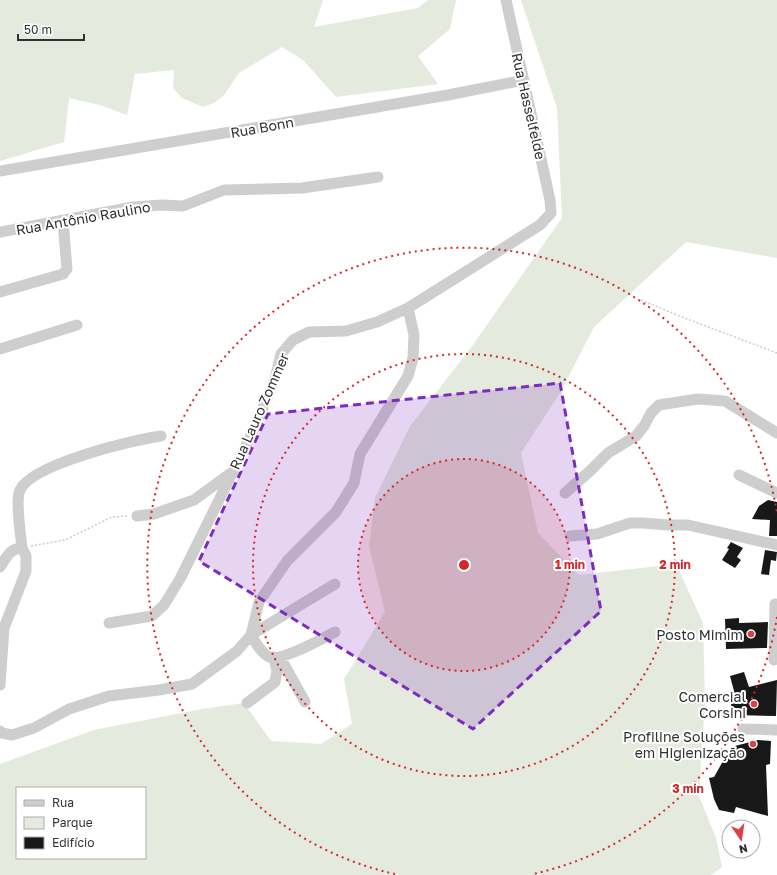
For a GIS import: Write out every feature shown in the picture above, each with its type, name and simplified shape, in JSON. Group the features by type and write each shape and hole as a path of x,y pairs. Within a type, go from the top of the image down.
{"street":[{"name":"Rua Hasselfelde","path":"506,0 550,200 550,213"},
{"name":"Rua Bonn","path":"0,171 448,95 524,80"},
{"name":"Rua Antônio Raulino","path":"0,232 133,207 162,205 183,206 224,190 302,188 378,177"},
{"name":"Rua Lauro Zommer","path":"109,622 152,616 164,605 184,570 254,429 275,379 282,354 293,340 309,332 346,330 377,322 408,308 540,225 550,213"},
{"path":"0,292 63,274 67,269 63,221"},
{"path":"335,632 277,657 270,657 260,650 251,635 259,602 287,561 336,512 354,483 360,454 408,376 413,358 414,335 408,308"},
{"path":"0,349 77,324"},
{"path":"565,493 608,453 636,436 644,426 650,413 659,405 698,399 725,401 777,433"},
{"path":"0,685 2,630 26,571 26,556 22,548 19,492 24,483 32,477 84,454 142,439 161,436"},
{"path":"138,516 154,514 194,500 231,473"},
{"path":"739,475 777,493"},
{"path":"570,536 597,534 630,523 643,523 688,525 777,544"},
{"path":"0,567 10,552 15,548 22,548"},
{"path":"0,731 2,733 12,735 34,728 69,709 109,696 160,690 192,684 237,651 251,635 335,584"},
{"path":"774,660 775,604"},
{"path":"277,657 305,702"},
{"path":"247,703 274,682 277,671 277,657"},
{"path":"743,730 777,730"}],"path":[{"path":"641,300 777,353"},
{"path":"22,548 65,540 112,517 138,516"}],"highlighted area":[{"path":"560,383 601,611 473,729 199,561 268,414"}],"green space":[{"path":"0,0 323,0 314,27 418,8 428,0 456,0 450,29 418,56 438,84 336,97 303,60 282,47 239,73 224,95 214,103 203,107 182,98 173,88 174,70 135,74 127,115 100,105 69,98 64,142 0,161"},
{"path":"521,0 777,0 777,258 686,242 594,327 560,393 521,453 538,533 579,575 676,564 703,623 705,702 699,796 716,838 722,867 711,875 0,875 0,764 94,730 202,709 244,703 271,741 321,744 352,724 344,679 385,612 369,546 375,498 410,426 470,349 562,218 557,108"}],"building":[{"path":"768,500 777,502 777,536 769,536 770,520 752,519 759,506"},
{"path":"731,542 743,548 737,557 741,560 735,568 722,560 729,549 727,548"},
{"path":"765,550 777,552 776,561 771,560 769,575 761,574"},
{"path":"739,618 739,623 768,622 767,648 726,649 725,619"},
{"name":"Comercial Corsini","path":"744,672 749,687 777,680 776,716 733,715 729,693 734,691 730,676"},
{"path":"758,740 771,741 770,764 766,765 768,816 736,807 734,813 719,810 714,799 709,778 714,777 731,747"}],"place":[{"name":"Posto Mimim","path":"751,634"},
{"name":"Comercial Corsini","path":"754,704"},
{"name":"Profiline Soluções em Higienização","path":"753,744"}]}
